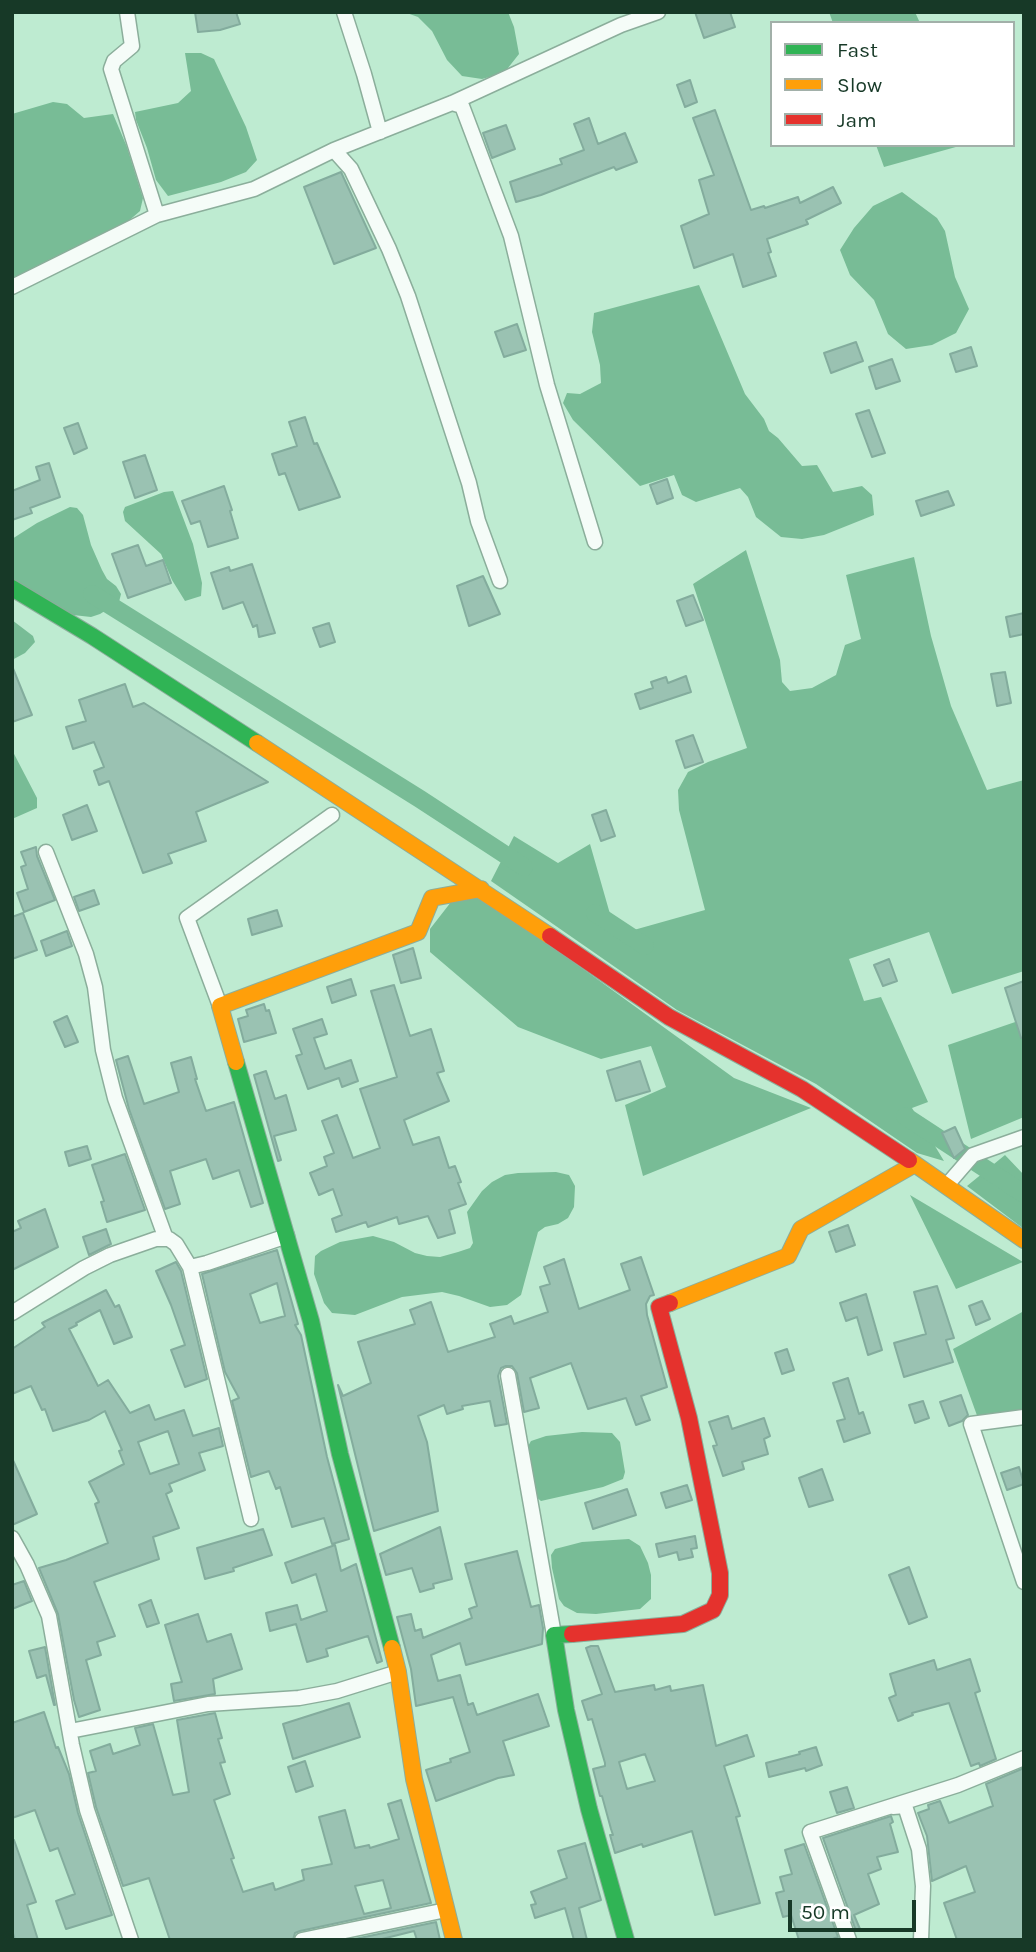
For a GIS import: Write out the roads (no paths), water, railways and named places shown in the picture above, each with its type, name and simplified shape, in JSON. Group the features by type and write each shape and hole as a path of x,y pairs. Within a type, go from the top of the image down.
{"street":[{"path":"127,12 132,46 114,61 111,69 157,215"},
{"path":"344,12 380,132"},
{"path":"12,287 157,215 254,189 334,150 452,103 621,25 657,12"},
{"path":"452,103 462,106 511,236 547,386 596,542"},
{"path":"334,150 351,169 408,296 478,521 500,581"},
{"path":"12,588 92,636 481,889 669,1017 802,1089 947,1185 1024,1240"},
{"path":"332,815 187,918 219,1006 311,1321 340,1454 398,1672 409,1754 454,1940"},
{"path":"46,852 86,954 103,1050 115,1098 166,1239"},
{"path":"219,1006 418,932 432,898 481,889"},
{"path":"947,1185 973,1156 1024,1137"},
{"path":"554,1635 683,1624 713,1610 720,1595 720,1573 689,1418 659,1307 788,1256 802,1229 915,1164"},
{"path":"190,1267 287,1236"},
{"path":"12,1293 16,1310 62,1280 110,1255 156,1239 169,1238 176,1244 190,1267 251,1519"},
{"path":"508,1375 566,1710 589,1809 626,1940"},
{"path":"1024,1417 971,1424 1024,1582"},
{"path":"12,1538 49,1616 87,1810 131,1940"},
{"path":"70,1731 208,1704 299,1698 337,1691 398,1672"},
{"path":"849,1940 810,1832 958,1784 1024,1758"},
{"path":"890,1807 905,1806 919,1849 923,1886 921,1940"},
{"path":"302,1940 446,1910"}],"waterway":[{"path":"92,594 524,867"},
{"path":"595,913 645,946"},
{"path":"905,1116 1024,1194"}]}
